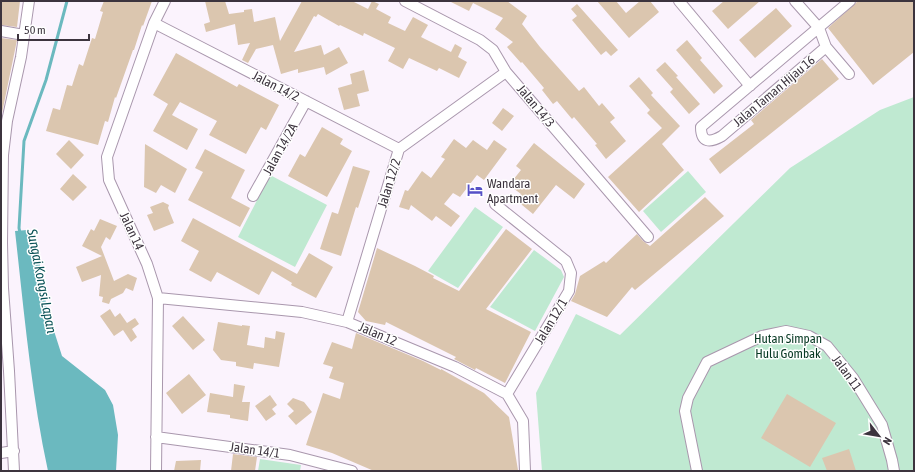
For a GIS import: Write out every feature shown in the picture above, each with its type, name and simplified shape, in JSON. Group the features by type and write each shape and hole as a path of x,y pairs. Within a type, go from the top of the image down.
{"street":[{"path":"14,471 14,451 5,372 1,243 2,155 7,121 21,57 29,1"},
{"name":"Jalan 14","path":"156,471 158,298 147,264 109,180 107,157 154,23 165,1"},
{"name":"Jalan 14/3","path":"405,1 480,40 493,50 506,72 648,237"},
{"path":"679,1 750,86 850,1"},
{"path":"795,1 819,28 826,47 849,74"},
{"name":"Jalan 14/2","path":"154,23 399,149"},
{"path":"1,31 24,36"},
{"name":"Jalan Taman Hijau 16","path":"750,86 701,127 701,134 704,139 716,139 722,136 826,47"},
{"name":"Jalan 12/2","path":"347,322 399,149 506,72"},
{"name":"Jalan 14/2A","path":"253,196 306,101"},
{"name":"Jalan 12/1","path":"495,204 566,261 571,273 569,291 507,394"},
{"name":"Jalan 12","path":"158,298 302,312 347,322 455,367 507,394"},
{"name":"Jalan 11","path":"697,471 685,410 688,398 707,362 762,336 786,331 809,336 827,346 853,378 882,425 894,471"},
{"path":"507,394 523,421 525,471"},
{"name":"Jalan 14/1","path":"156,437 290,454 352,471"},
{"path":"1,453 14,451"}],"green space":[{"name":"Hutan Simpan Hulu Gombak","path":"914,97 914,471 542,471 536,393 576,314 620,335 790,168 880,110"},
{"path":"688,171 706,192 661,232 643,211"},
{"path":"270,175 327,205 295,267 238,237"},
{"path":"475,207 503,227 458,288 428,271"},
{"path":"534,250 561,270 564,277 535,331 490,307"},
{"path":"260,459 301,465 300,471 258,471"}],"water":[{"path":"27,230 34,237 38,252 47,309 62,356 105,390 113,405 118,435 116,471 48,471 32,381 15,231"}],"building":[{"path":"1,1 20,1 17,27 1,25"},
{"path":"104,1 152,1 116,98 115,97 108,122 105,121 98,145 46,131 53,108 60,110 67,85 72,86 79,64 83,66 92,38 95,39 103,12 100,11"},
{"path":"205,1 225,1 229,14 244,12 244,10 252,9 254,22 275,17 280,41 302,1 352,1 368,9 372,1 379,4 376,9 391,17 388,23 405,31 413,17 428,25 421,37 451,52 455,44 462,48 458,57 467,62 459,78 439,68 437,71 409,58 403,69 388,61 395,48 364,33 363,36 340,25 339,26 318,14 316,17 314,16 294,52 321,45 324,55 339,47 348,63 326,75 324,67 298,73 298,69 281,74 273,45 256,49 248,63 242,60 250,43 238,45 235,24 206,32 204,24 210,22"},
{"path":"449,1 507,1 527,16 522,24 540,47 579,91 584,87 599,106 602,103 615,118 610,122 626,141 606,159 595,145 597,144 574,117 572,119 557,101 553,104 542,90 544,88 507,47 513,42 495,29 503,18 473,3 469,11"},
{"path":"597,1 616,1 626,13 640,1 650,1 659,12 629,38"},
{"path":"724,1 760,1 728,29 712,11"},
{"path":"858,1 914,1 914,52 873,85 828,28"},
{"path":"577,4 618,50 611,56 606,51 601,55 572,20 577,16 571,9"},
{"path":"776,8 792,26 755,58 739,40"},
{"path":"1,38 17,40 1,118"},
{"path":"687,40 702,58 700,60 723,86 714,94 676,50"},
{"path":"176,53 237,87 239,84 279,105 266,130 261,127 246,154 209,135 217,121 180,102 172,115 198,129 187,150 153,131 168,104 153,95"},
{"path":"822,59 839,79 720,174 709,159 754,124 751,120"},
{"path":"665,62 700,104 689,114 670,92 673,89 656,70"},
{"path":"364,70 369,91 357,94 360,106 344,110 338,88 352,84 350,74"},
{"path":"639,77 653,93 651,95 680,126 662,144 684,170 639,212 608,177 662,128 647,113 650,110 629,86"},
{"path":"503,108 514,116 502,131 492,123"},
{"path":"322,127 343,139 340,144 352,151 327,197 288,176 300,154 305,157"},
{"path":"454,139 466,148 473,140 487,150 494,140 507,149 484,180 477,175 460,197 453,193 444,204 460,216 451,227 436,216 432,221 411,205 409,210 399,207 405,190 408,191 422,171 431,178 445,159 441,157"},
{"path":"69,140 84,155 71,169 56,154"},
{"path":"534,143 585,184 574,199 556,185 533,214 516,200 521,194 509,185 521,170 516,166"},
{"path":"145,144 187,169 175,193 161,185 156,193 144,187"},
{"path":"205,149 245,170 231,198 250,208 240,227 188,200 203,172 195,168"},
{"path":"353,166 370,171 358,208 356,207 341,256 320,249 332,212 338,214"},
{"path":"73,174 87,187 73,201 60,189"},
{"path":"705,197 724,216 635,290 632,287 607,317 571,301 575,294 580,276 604,261 606,263 637,234 650,246"},
{"path":"163,202 169,205 168,208 174,223 154,231 147,215 153,213 150,207"},
{"path":"193,218 297,274 309,253 333,267 316,298 291,285 292,283 272,271 259,295 217,272 211,282 189,270 199,251 181,241"},
{"path":"100,219 117,226 110,240 106,237 101,247 114,281 128,274 137,278 133,291 126,288 123,293 111,299 109,304 102,302 103,297 99,296 101,275 82,282 76,267 102,256 82,246 91,229 94,231"},
{"path":"506,229 532,249 486,309 531,332 505,383 476,368 475,370 454,359 456,357 386,322 385,325 366,321 358,312 377,248 415,266 434,276 433,278 459,291"},
{"path":"110,309 115,317 120,313 127,323 135,318 139,324 132,329 137,337 131,342 123,330 114,336 100,316"},
{"path":"183,316 205,340 193,350 172,326"},
{"path":"218,322 250,326 247,345 264,348 265,337 275,339 276,331 285,333 279,367 254,363 253,369 236,366 236,362 221,360 213,350"},
{"path":"356,333 441,369 484,393 509,417 518,470 374,471 332,453 306,445 323,393 340,399 344,383 329,378 333,367 323,364 332,342 352,349"},
{"path":"189,374 206,395 182,414 166,393"},
{"path":"234,384 245,386 242,402 250,402 248,421 230,418 230,415 207,412 210,393 233,397"},
{"path":"787,394 836,423 810,467 761,438"},
{"path":"270,395 277,405 272,409 276,414 266,421 255,406"},
{"path":"293,398 304,402 312,412 296,425 288,416 294,411 287,404"},
{"path":"849,449 856,471 827,471 822,458"},
{"path":"233,454 257,457 255,471 231,471"},
{"path":"201,460 200,471 174,471 176,461"}],"waterway":[{"name":"Sungai Kongsi Lapan","path":"20,233 19,228 24,141 46,80 67,1"}],"place":[{"name":"Wandara Apartment","path":"475,190"}]}
